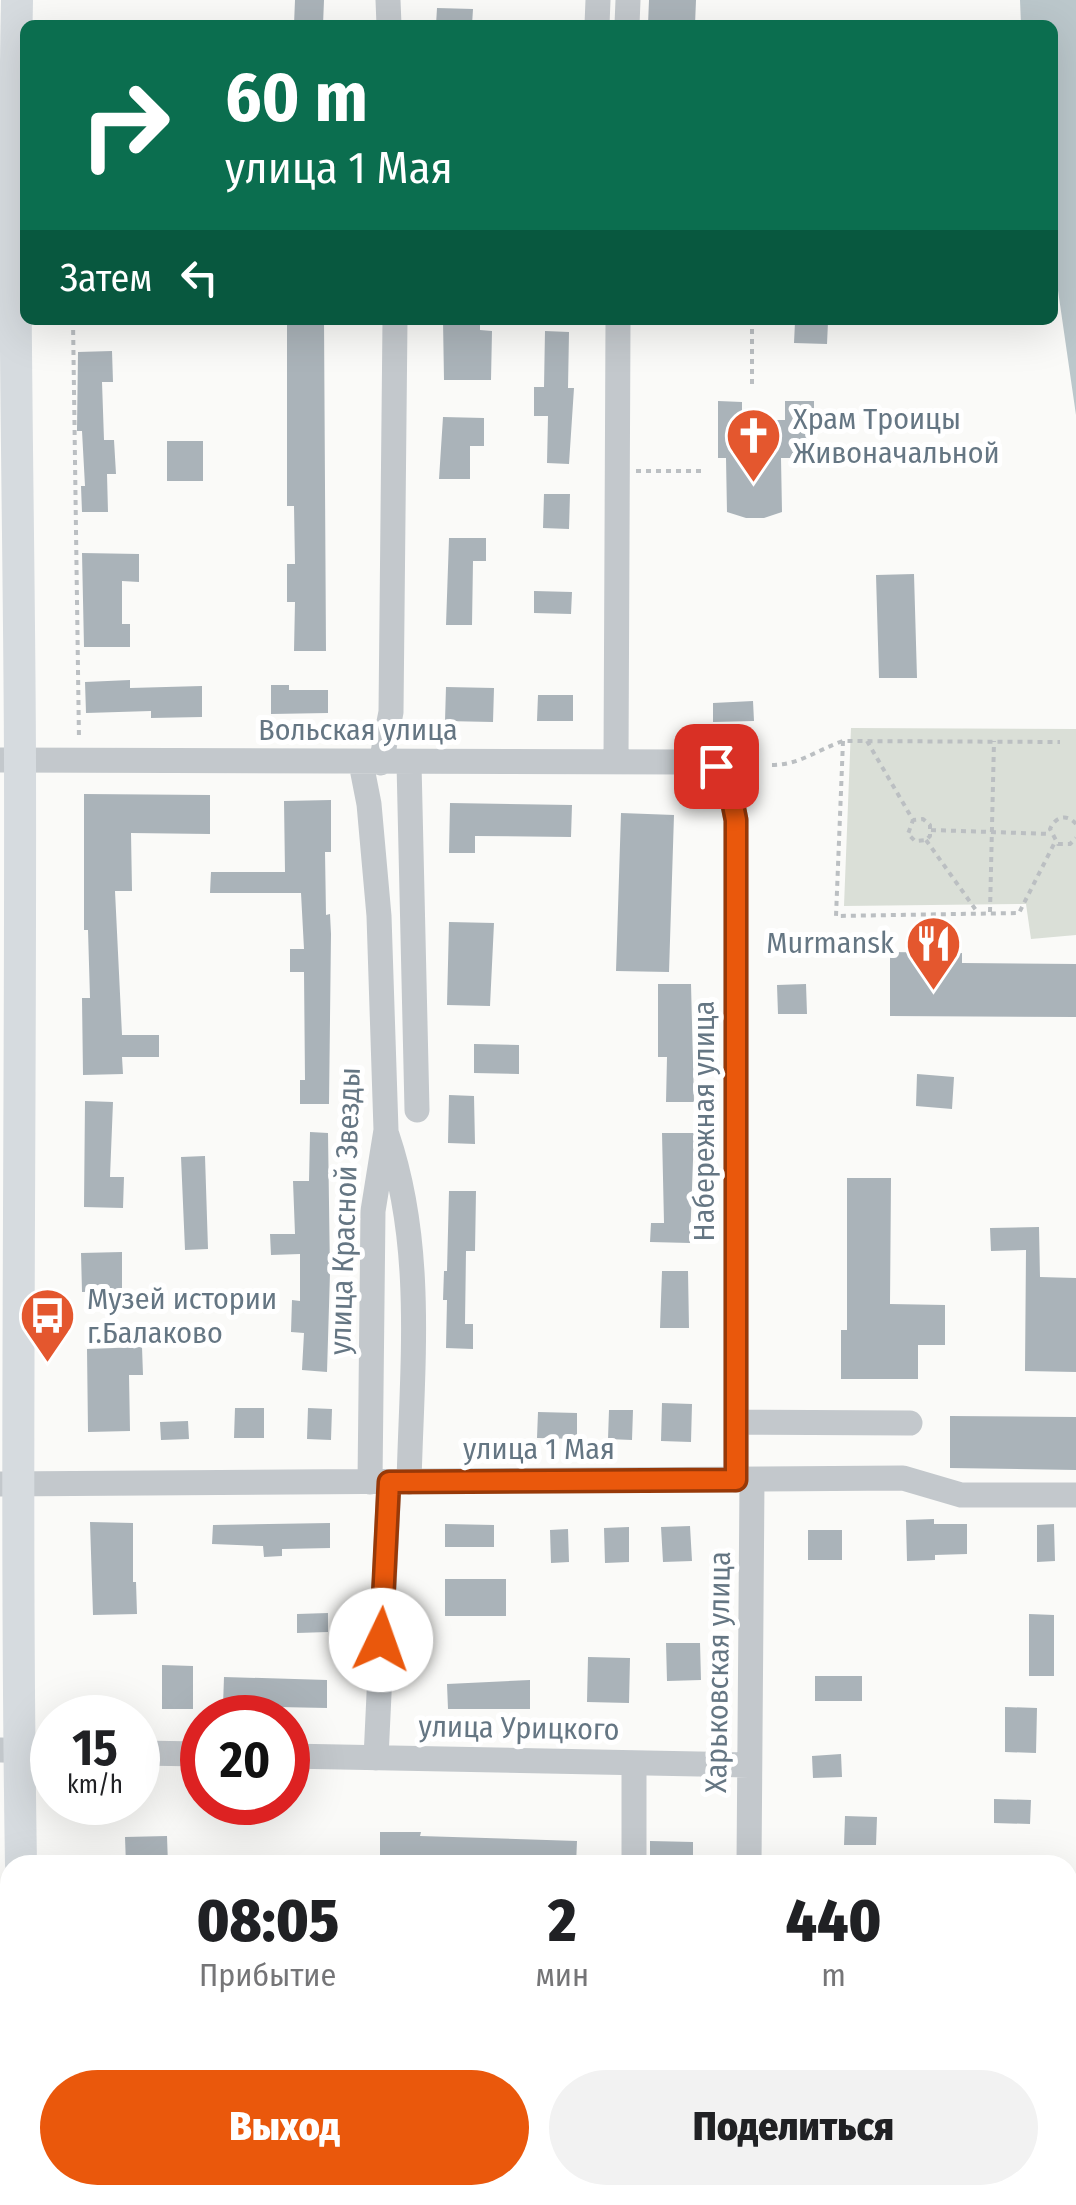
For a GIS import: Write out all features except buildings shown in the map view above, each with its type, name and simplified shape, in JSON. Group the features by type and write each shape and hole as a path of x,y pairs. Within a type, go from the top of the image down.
{"main road":[{"path":"18,0 13,122 9,1484 10,1750 20,1855"}],"street":[{"name":"улица Красной Звезды","path":"376,1758 389,1482 374,1211 386,1130 380,916 369,804 371,763 390,712 395,325"},
{"path":"616,762 618,325"},
{"name":"Вольская улица","path":"10,760 686,762 716,766"},
{"path":"409,763 417,1110"},
{"name":"Набережная улица","path":"716,766 730,790 736,820 736,1422 744,1480"},
{"path":"386,1130 402,1178 413,1251 389,1482"},
{"path":"736,1422 910,1423"},
{"name":"улица 1 Мая","path":"9,1484 902,1478 961,1495 1076,1495"},
{"name":"Харьковская улица","path":"744,1480 749,1855"},
{"name":"улица Урицкого","path":"310,1756 750,1765"},
{"path":"634,1763 634,1855"}],"path":[{"path":"73,325 79,761"},
{"path":"752,325 752,384"},
{"path":"630,471 706,471"},
{"path":"843,741 836,916 1018,913 1056,842"},
{"path":"772,765 794,765 843,741 1060,742"},
{"path":"867,741 913,820"},
{"path":"990,914 994,742"},
{"path":"1071,819 1076,810"},
{"path":"1050,834 1056,820 1071,819 1076,824"},
{"path":"913,820 927,821 931,830"},
{"path":"913,820 908,829 911,838 926,840 931,830"},
{"path":"931,830 1050,834"},
{"path":"1050,834 1064,845 1076,838"},
{"path":"926,840 978,914"}],"shaded area":[{"path":"1020,0 1076,0 1076,415 1058,290 1058,20 1021,20"},
{"path":"851,728 1076,729 1076,935 1031,939 1026,904 844,906"}],"place":[{"name":"Храм Троицы Живоначальной","path":"754,485"},
{"name":"Murmansk","path":"933,992"},
{"name":"Музей истории г.Балаково","path":"48,1365"}],"route":[{"path":"381,1640 389,1482 736,1480 736,820 730,790 716,766"}]}
